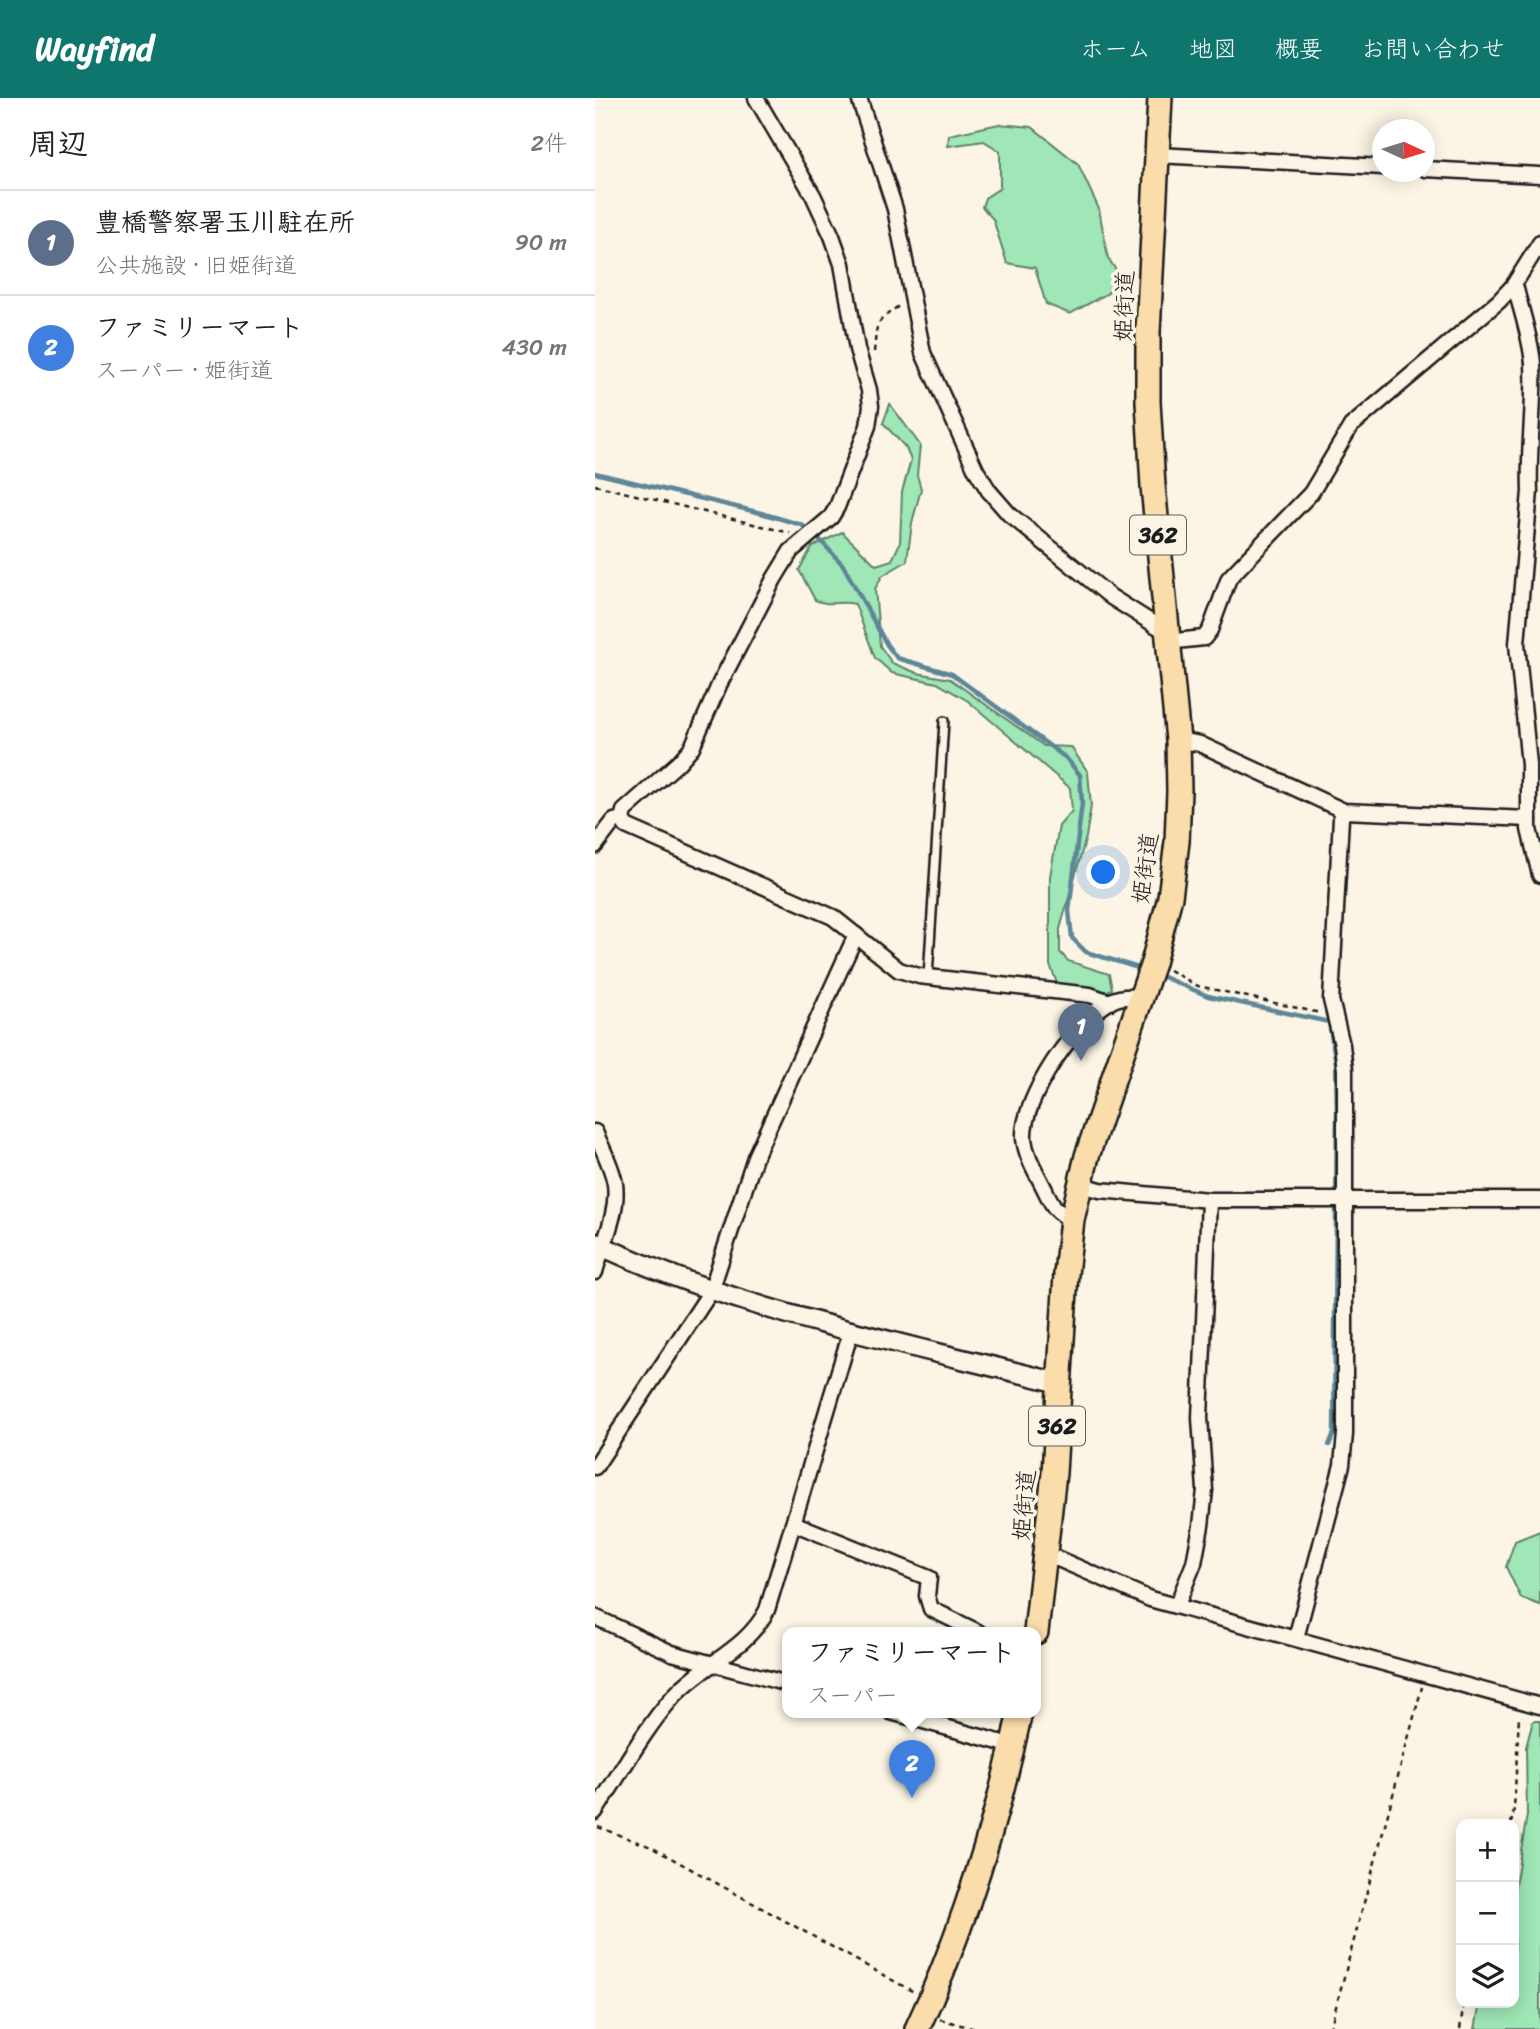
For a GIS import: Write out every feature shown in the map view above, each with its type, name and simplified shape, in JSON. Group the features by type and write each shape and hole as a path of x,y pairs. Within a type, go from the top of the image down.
{"highway":[{"name":"姫街道","path":"1037,1627 1046,1556 1072,1220 1079,1184 1149,977 1170,897 1177,842 1178,740 1153,486 1148,402 1148,332 1160,98"},
{"path":"924,2014 963,1916 990,1834 1019,1718"}],"street":[{"path":"755,98 813,195 842,264 871,406 868,426 837,507 831,517 791,551 774,579 720,683 692,747 624,811 622,819 626,826 833,917 899,970 927,977 1090,995 1109,1002"},
{"path":"859,98 895,209 923,353 976,470 989,491 1009,514 1111,597 1168,633 1176,641 1205,638 1229,578 1311,493 1351,426 1445,349 1513,286 1540,243"},
{"path":"1157,155 1372,166"},
{"path":"1435,170 1540,175"},
{"path":"1513,286 1516,289 1533,362 1530,491 1517,644 1529,765 1529,829 1540,875"},
{"path":"1178,740 1200,744 1344,811 1529,819"},
{"path":"1296,1638 1342,1465 1345,1434 1338,1200 1345,1070 1331,1000 1341,818 1344,811"},
{"path":"595,846 614,821 622,819"},
{"path":"595,1467 711,1291 755,1157 856,935"},
{"path":"1072,1220 1056,1212 1027,1156 1025,1124 1038,1088 1058,1054 1080,1026 1109,1002 1128,996 1149,977"},
{"path":"595,1132 615,1184 615,1199 599,1244 595,1272"},
{"path":"1079,1184 1101,1190 1209,1200 1540,1200"},
{"path":"1177,1605 1194,1563 1205,1490 1201,1418 1209,1200"},
{"path":"599,1244 711,1291 851,1331 1059,1382"},
{"path":"595,1812 655,1720 674,1696 692,1678 742,1643 758,1626 767,1610 851,1331"},
{"path":"793,1523 929,1578 927,1597 932,1609 968,1627"},
{"path":"1046,1556 1150,1599 1540,1706"},
{"path":"595,1617 672,1653 782,1682"},
{"path":"913,1718 1013,1746"}],"lane":[{"path":"927,977 944,721"}],"path":[{"path":"861,366 872,358 880,319 913,298"},
{"path":"595,485 776,528 804,539"},
{"path":"1149,977 1320,1013 1333,1013"},
{"path":"1330,2029 1426,1675"},
{"path":"1511,1819 1521,1702"},
{"path":"595,1825 651,1847 924,2014 975,2029"},
{"path":"1460,2029 1463,2008"}],"green space":[{"path":"999,124 1032,127 1078,164 1099,209 1108,258 1118,273 1108,293 1070,314 1046,304 1035,268 1007,263 993,219 982,207 985,198 1000,188 1000,151 984,141 948,146 949,135"},
{"path":"890,404 920,445 917,475 921,489 912,523 907,561 882,576 875,589 880,646 892,663 917,673 950,679 1044,746 1071,747 1088,772 1091,806 1086,837 1060,929 1060,952 1068,961 1109,974 1112,989 1103,993 1057,983 1050,965 1050,876 1059,826 1072,811 1070,788 968,701 937,683 892,673 875,658 855,604 815,600 799,570 812,547 842,532 876,565 892,560 900,543 902,492 911,460 906,448 883,423"},
{"path":"1540,1531 1540,1605 1521,1598 1506,1567 1515,1541"},
{"path":"1533,1721 1540,1721 1540,2029 1475,2029 1479,2008 1519,2008 1519,1862 1527,1815 1526,1747"}],"waterway":[{"path":"595,473 802,525 843,565 887,645 897,658 952,674 1066,758 1080,775 1082,803 1069,911 1072,938 1086,952 1145,970"},
{"path":"1156,974 1208,996 1329,1022 1336,1063 1337,1113 1334,1433 1329,1445"}],"place":[{"name":"豊橋警察署玉川駐在所","path":"1081,1061"},
{"name":"ファミリーマート","path":"912,1798"}]}
